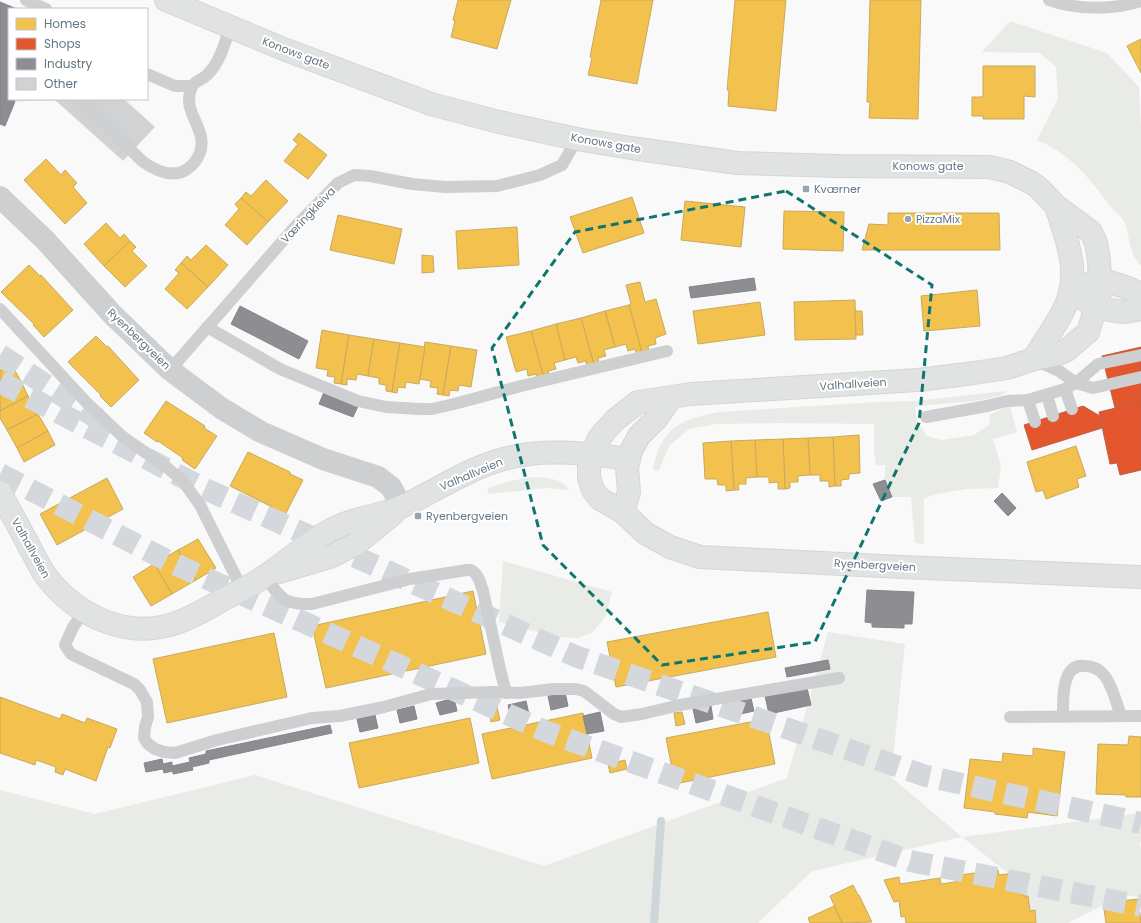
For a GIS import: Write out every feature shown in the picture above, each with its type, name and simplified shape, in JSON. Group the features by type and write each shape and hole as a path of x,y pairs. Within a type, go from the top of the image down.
{"main road":[{"name":"Konows gate","path":"166,0 306,58 431,104 499,122 577,139 631,148 737,162 838,166 990,167 1010,172 1022,177 1040,189 1056,206 1091,232 1096,243 1100,279"},
{"name":"Konows gate","path":"1056,206 1070,249 1073,277 1072,290"},
{"path":"1034,359 1062,314 1072,290 1100,279 1141,294"},
{"name":"Valhallveien","path":"592,454 598,440 604,432 638,402 691,394 918,380 1007,368 1034,359 1059,354 1067,350 1088,332 1099,297 1100,279"},
{"path":"1072,290 1096,308 1124,312 1141,309"},
{"path":"623,512 629,492 627,467 631,451 639,436 656,419 671,398"},
{"name":"Valhallveien","path":"0,492 43,572 66,599 84,612 106,622 124,627 143,628 174,624 193,616 265,576 330,557 356,544 402,507 454,480 497,461 525,454 542,453 592,454 629,459"},
{"name":"Ryenbergveien","path":"592,454 589,465 589,478 593,490 600,499 623,512 645,533 670,547 700,557 937,569 1012,570 1141,577"}],"street":[{"name":"Ryenbergveien","path":"0,197 45,240 112,314 170,370 221,408 261,432 323,459 378,478 391,487 402,507"}],"lane":[{"path":"26,0 44,8"},
{"path":"1050,0 1066,5 1094,7 1137,2"},
{"path":"148,74 175,86 192,86 208,74 221,55 230,27"},
{"path":"80,100 142,161 153,169 163,172 179,173 193,165 199,155 201,147 201,138 190,110 188,100 192,86"},
{"name":"Væringkleiva","path":"170,370 294,228 338,183 354,175 370,176 412,184 445,187 497,186 540,175 562,165 577,139"},
{"path":"0,309 87,403 123,437 166,466 183,481 200,505 242,589"},
{"path":"207,328 280,369 358,400 386,407 419,409 432,409 454,404 521,386 667,351"},
{"path":"926,417 1007,401 1028,400 1046,395 1065,389 1076,383 1098,364 1141,355"},
{"path":"1034,359 1059,371 1076,383 1093,388 1141,377"},
{"path":"1065,389 1072,409"},
{"path":"1046,395 1053,416"},
{"path":"1028,400 1035,422"},
{"path":"265,576 279,597 300,605 312,604 410,579 472,570 479,579 483,592 506,693"},
{"path":"84,612 73,627 65,645 71,654 134,684 140,690 147,702 148,717 144,738 148,744 155,749 164,752 176,753 224,738 312,718 340,716 431,694 493,692 520,693 554,689 576,689 584,691 614,714 621,716 642,714 839,678"},
{"path":"1063,716 1065,682 1070,671 1082,665 1097,669 1106,677 1121,715"},
{"path":"1010,717 1141,716"}],"highlighted area":[{"path":"786,191 932,285 919,423 815,642 662,665 543,545 492,348 575,232"}],"shaded area":[{"path":"1010,21 1107,53 1139,87 1141,128 1141,266 1133,253 1123,219 1111,207 1079,168 1060,152 1037,140 1058,98 1056,67 1040,53 982,52"},
{"path":"1005,391 1006,393 996,397 974,401 915,407 917,422 927,436 941,440 974,435 990,424 989,415 1010,406 1017,432 993,439 1001,466 998,488 966,489 932,495 924,499 924,544 915,543 911,497 892,497 885,480 885,465 876,465 874,451 874,424 716,424 689,429 669,446 659,470 655,471 653,467 660,447 668,434 674,428 688,420 704,415 720,412 915,401"},
{"path":"531,477 552,479 562,483 569,490 547,488 489,494 487,489 504,483"},
{"path":"503,561 612,592 606,616 593,632 578,638 558,637 499,622"},
{"path":"828,632 905,644 891,777 962,837 812,871 758,923 0,923 0,790 95,814 255,775 544,866 787,778"},
{"path":"1141,813 1141,842 1139,843 1141,849 1141,897 1124,895 1068,923 1037,923 1014,878 962,837"}],"building: Homes":[{"path":"458,0 511,0 497,49 451,37"},
{"path":"601,0 653,0 637,84 588,75"},
{"path":"735,0 786,0 776,111 728,106 729,90 727,90"},
{"path":"870,0 921,0 918,119 869,118 870,102 867,102"},
{"path":"1141,39 1141,73 1127,46"},
{"path":"983,66 1035,66 1035,97 1024,96 1024,119 983,119 983,116 972,116 972,97 983,97"},
{"path":"299,133 327,155 308,179 284,161 298,144 293,140"},
{"path":"46,159 61,175 65,170 77,183 73,187 87,203 65,224 24,180"},
{"path":"266,180 288,201 268,222 241,198 246,192 251,196"},
{"path":"632,197 644,233 583,253 570,217"},
{"path":"241,198 268,222 247,245 225,225 239,209 235,204"},
{"path":"685,201 745,207 741,247 681,240"},
{"path":"784,211 844,212 843,251 783,249"},
{"path":"888,213 999,213 1000,250 862,250 869,224 888,225"},
{"path":"338,215 402,229 394,264 330,250"},
{"path":"106,223 120,238 124,234 130,241 104,266 84,244"},
{"path":"517,227 519,265 458,269 456,231"},
{"path":"130,241 136,247 132,251 147,266 125,287 104,266"},
{"path":"206,245 228,265 208,287 181,263 187,256 191,260"},
{"path":"422,255 433,256 434,272 422,273"},
{"path":"181,263 208,287 187,309 165,289 179,273 175,270"},
{"path":"29,265 40,276 41,275 73,310 44,337 33,325 34,324 1,292"},
{"path":"640,282 645,302 656,299 666,334 655,338 656,344 648,346 649,351 642,353 629,305 631,304 626,285"},
{"path":"977,290 980,326 924,331 921,296"},
{"path":"855,300 856,339 795,340 794,302"},
{"path":"760,302 765,335 698,344 693,311"},
{"path":"629,305 642,353 637,354 635,349 628,351 626,344 615,347 605,311"},
{"path":"605,311 615,347 604,350 606,356 598,358 599,364 594,365 581,318"},
{"path":"855,311 862,311 863,335 856,335"},
{"path":"581,318 594,365 587,367 586,361 578,363 576,357 565,360 556,324"},
{"path":"556,324 565,360 554,363 556,369 548,371 550,376 544,378 531,331"},
{"path":"322,330 349,335 341,384 334,383 335,377 327,376 328,370 316,368"},
{"path":"531,331 544,378 537,379 536,374 528,376 527,369 516,372 506,337"},
{"path":"349,335 374,339 368,376 357,374 356,380 347,379 347,385 341,384"},
{"path":"96,336 107,347 108,346 139,380 111,407 68,362"},
{"path":"374,339 400,343 392,392 386,391 386,385 379,384 379,378 368,376"},
{"path":"425,342 451,346 443,395 437,394 438,388 430,387 431,381 420,379"},
{"path":"400,343 425,347 419,384 406,382 405,388 398,387 397,393 392,392"},
{"path":"451,346 477,350 471,387 459,385 458,391 450,390 449,396 443,395"},
{"path":"11,364 21,381 0,393 0,370"},
{"path":"21,381 28,396 0,411 0,393"},
{"path":"28,396 38,414 7,430 0,418 0,411"},
{"path":"166,401 205,426 204,428 217,436 195,469 182,460 183,458 144,433"},
{"path":"38,414 48,431 17,448 7,430"},
{"path":"48,431 55,445 24,462 17,448"},
{"path":"859,435 860,473 849,474 849,479 841,480 841,486 835,486 833,437"},
{"path":"833,437 835,486 829,487 829,481 820,481 820,475 810,475 808,438"},
{"path":"808,438 810,475 798,476 798,482 790,482 790,488 785,489 783,439"},
{"path":"783,439 785,489 778,489 778,482 769,483 769,477 757,477 755,440"},
{"path":"755,440 757,477 746,478 746,484 738,484 739,490 734,490 731,441"},
{"path":"731,441 734,490 726,491 726,485 718,485 717,479 705,479 703,443"},
{"path":"1076,446 1086,476 1077,479 1079,487 1046,499 1043,490 1036,492 1027,462"},
{"path":"248,452 290,472 290,474 303,480 285,515 230,486"},
{"path":"107,478 123,509 57,545 40,514"},
{"path":"198,539 216,568 196,580 178,550"},
{"path":"178,550 196,580 172,594 154,564"},
{"path":"154,564 172,594 151,606 133,577"},
{"path":"473,591 486,654 326,688 312,626"},
{"path":"768,612 776,657 616,687 607,642"},
{"path":"274,633 287,697 167,723 153,659"},
{"path":"0,697 60,719 62,714 85,723 87,718 117,729 110,748 108,747 96,781 65,769 63,775 55,772 56,767 36,760 35,765 0,753"},
{"path":"497,707 500,720 491,722 489,708"},
{"path":"682,712 685,724 676,726 674,713"},
{"path":"583,713 592,758 492,779 482,734"},
{"path":"470,718 479,763 359,788 349,743"},
{"path":"766,719 775,764 675,784 666,738"},
{"path":"1129,736 1141,737 1141,797 1096,794 1098,744 1128,745"},
{"path":"1033,748 1065,752 1057,816 1028,812 1027,818 964,808 970,759 1002,762 1003,753 1033,756"},
{"path":"625,760 627,769 610,773 608,764"},
{"path":"998,870 999,875 1015,873 1016,881 1021,880 1024,896 1028,896 1030,911 1035,910 1036,923 906,923 905,916 901,917 899,901 894,902 884,880 899,877 900,884 940,878 941,884 961,881 960,875"},
{"path":"853,885 872,922 842,923 830,896"},
{"path":"1138,899 1141,923 1106,923 1104,909 1122,907 1121,901"},
{"path":"834,906 842,923 810,923 808,918"}],"building: Shops":[{"path":"1141,347 1141,402 1115,408 1102,356"},
{"path":"1141,402 1141,470 1120,475 1117,463 1110,464 1099,412"},
{"path":"1083,406 1100,416 1102,428 1032,450 1024,425"}],"building: Industry":[{"path":"0,2 15,8 8,8 8,100 16,100 5,126 0,124"},
{"path":"754,278 756,290 691,298 689,287"},
{"path":"240,306 308,341 299,359 231,324"},
{"path":"324,392 358,406 353,417 319,404"},
{"path":"885,480 892,497 881,501 873,484"},
{"path":"1002,493 1016,508 1008,516 994,501"},
{"path":"867,590 914,592 912,624 904,624 904,628 872,627 872,623 865,622"},
{"path":"828,660 830,669 787,677 785,668"},
{"path":"807,688 811,705 769,714 765,696"},
{"path":"565,692 568,706 551,710 548,696"},
{"path":"454,698 457,711 440,715 436,703"},
{"path":"751,698 754,711 736,715 733,701"},
{"path":"526,701 529,714 511,718 508,705"},
{"path":"414,706 417,719 400,723 397,710"},
{"path":"711,706 713,719 696,723 693,709"},
{"path":"600,712 604,731 587,734 583,716"},
{"path":"375,715 378,728 360,732 357,719"},
{"path":"330,725 332,733 209,760 209,763 192,767 193,770 173,774 173,771 164,773 163,769 146,772 144,763 162,759 163,764 172,762 172,766 190,762 189,758 206,754 206,751"}],"building: Other":[{"path":"16,100 55,100 15,101"},
{"path":"55,100 125,100 155,127 123,161"}],"waterway":[{"path":"654,923 661,821"}],"tunnel":[{"path":"0,355 98,419"},
{"path":"0,382 203,488 575,656 926,776 1141,823"},
{"path":"0,474 168,561 547,732 910,861 1141,906"}],"place":[{"name":"Kværner","path":"806,189"},
{"name":"PizzaMix","path":"908,219"},
{"name":"Ryenbergveien","path":"418,516"}]}
